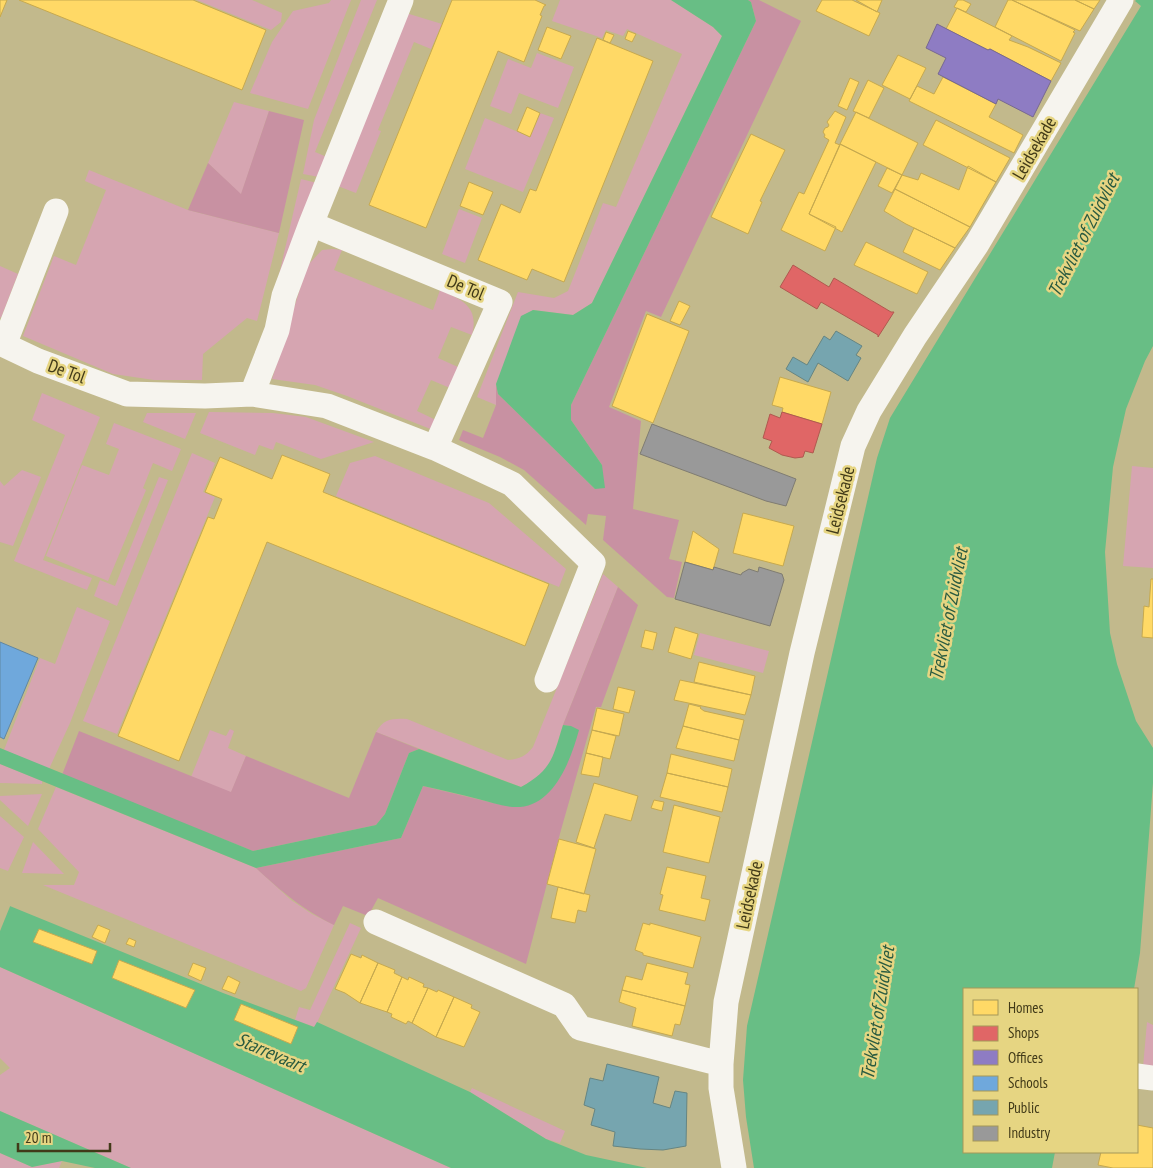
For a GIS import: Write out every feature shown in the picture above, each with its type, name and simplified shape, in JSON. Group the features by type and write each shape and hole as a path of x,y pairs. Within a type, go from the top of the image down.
{"street":[{"path":"252,394 277,330 284,296 311,224 401,0"},
{"name":"Leidsekade","path":"733,1167 722,1088 721,1064 726,1002 802,653 853,446 874,403 915,336 977,244 1121,0"},
{"name":"De Tol","path":"56,211 2,344 127,394 205,396 252,394 327,406 434,448 512,484 593,563 547,680"},
{"name":"De Tol","path":"311,224 500,302 434,448"},
{"path":"376,922 564,1005 580,1028 721,1064"},
{"path":"1138,1076 1153,1078"}],"shaded area":[{"path":"197,0 252,0 282,13 281,22 271,30"},
{"path":"331,0 351,0 308,109 250,93 272,42 293,11 329,3"},
{"path":"361,0 377,0 315,152 327,157 319,177 303,174 314,120"},
{"path":"560,0 671,0 713,27 722,36 592,303 573,315 533,310 496,384 496,405 477,397 518,292 554,298 568,291 603,203 616,207 682,54 627,29 623,36 606,30 602,38 552,21"},
{"path":"748,0 759,0 801,21 661,317 646,311 609,407 641,421 633,509 679,520 669,559 682,562 674,598 667,597 603,540 606,516 588,514 586,525 524,470 500,457 459,440 463,430 483,438 496,405 496,384 498,394 595,489 602,465 571,420 571,405 756,21 751,2"},
{"path":"406,13 442,24 431,49 414,42 378,130 381,131 356,193 335,185"},
{"path":"537,53 574,67 558,108 519,93 511,114 490,106 508,59 531,68"},
{"path":"234,102 269,111 241,195 208,163"},
{"path":"269,111 304,120 279,233 188,210 208,163 241,194"},
{"path":"540,113 554,118 523,192 465,169 485,118 530,137"},
{"path":"89,170 188,210 279,233 257,321 247,318 203,354 202,380 154,380 113,374 23,336 54,256 76,265 106,190 85,181"},
{"path":"301,179 317,183 276,288"},
{"path":"459,209 482,218 465,263 442,254"},
{"path":"322,250 342,250 334,270 433,310 440,290 462,301 471,311 474,325 472,335 451,327 438,358 458,367 450,388 431,380 417,411 436,420 433,430 315,385 272,379 307,266"},
{"path":"0,266 18,274 1,318 0,317"},
{"path":"42,393 100,417 43,560 92,578 87,590 14,561 65,435 32,420"},
{"path":"209,412 273,413 306,417 374,442 321,459 276,442 273,450 259,445 255,455 200,433"},
{"path":"147,413 196,413 185,439 143,422"},
{"path":"114,423 181,449 172,471 153,463 143,488 146,490 108,581 46,556 82,465 109,475 119,449 106,444"},
{"path":"192,453 215,463 203,492 215,497 117,734 83,721"},
{"path":"375,456 489,503 566,569 559,587 336,496 350,463"},
{"path":"1132,466 1153,468 1153,568 1123,566"},
{"path":"22,470 41,477 13,546 0,542 0,481 4,486"},
{"path":"159,477 168,480 117,606 94,596 100,580 115,586"},
{"path":"603,574 618,587 563,725 552,760 544,772 532,781 521,787 376,732 382,724 389,720 407,719 508,760 525,755 533,747"},
{"path":"618,587 638,605 601,707 596,707 526,964 378,898 368,916 343,906 334,925 293,900 256,868 401,838 423,786 502,805 534,803 571,726 563,725"},
{"path":"77,607 110,621 70,723 49,769 4,750 40,658 55,664"},
{"path":"700,633 769,651 763,673 694,655"},
{"path":"230,729 234,731 228,748 246,756 231,793 191,777 210,730 226,736"},
{"path":"79,731 231,792 246,756 349,798 376,732 419,749 409,753 385,814 376,825 253,851 62,775"},
{"path":"0,764 42,781 42,784 0,783"},
{"path":"56,787 256,868 291,900 312,914 334,925 306,988 301,991 43,885 74,885 79,872 38,829"},
{"path":"42,794 28,826 0,800 0,796"},
{"path":"0,816 24,837 8,871 0,868"},
{"path":"33,842 64,874 22,873"},
{"path":"350,923 361,928 315,1027 295,1020 299,1007 310,1010"},
{"path":"0,967 451,1168 131,1168 0,1111 0,1075 10,1068 0,1058"},
{"path":"1147,1022 1153,1025 1153,1069 1143,1067"},
{"path":"472,1088 565,1131 560,1143 546,1139 470,1092"},
{"path":"0,1153 32,1167 62,1161 59,1168 0,1168"}],"water":[{"path":"671,0 748,0 751,2 756,21 571,405 571,420 602,465 605,488 595,489 498,394 496,384 521,316 533,310 573,315 592,303 722,36 713,27"},
{"name":"Trekvliet of Zuidvliet","path":"1153,0 1153,346 1126,409 1113,467 1105,552 1110,633 1117,664 1136,721 1153,748 1153,783 1140,953 1134,988 963,988 963,1153 1055,1153 1052,1168 754,1168 746,1117 743,1080 747,1026 877,458 890,418 1141,6 1135,1"},
{"path":"563,725 579,730 571,754 560,778 552,789 543,798 532,804 509,807 423,786 401,838 256,868 0,764 0,748 253,851 376,825 385,814 409,753 419,749 521,787 539,775 550,762"},
{"name":"Starrevaart","path":"0,902 223,993 314,1027 317,1022 470,1092 546,1139 586,1155 647,1168 451,1168 0,967"},
{"path":"0,1111 131,1168 95,1168 62,1161 32,1167 0,1153"}],"pier":[{"path":"0,899 11,904 0,931"}],"building: Homes":[{"path":"0,0 7,0 0,17"},
{"path":"19,0 193,0 266,30 242,90"},
{"path":"452,0 535,0 546,5 540,15 542,16 524,62 498,51 426,228 369,205"},
{"path":"822,0 852,0 880,13 869,36 816,11"},
{"path":"856,0 882,0 877,12"},
{"path":"958,0 971,4 966,12 954,7"},
{"path":"1008,0 1012,0 1075,30 1061,61 995,27"},
{"path":"1012,0 1075,0 1094,9 1080,31"},
{"path":"1075,0 1100,0 1094,9"},
{"path":"957,8 1012,36 1009,40 1061,63 1051,81 990,49 988,50 946,29"},
{"path":"547,27 571,36 561,59 538,50"},
{"path":"628,31 636,34 632,42 625,39"},
{"path":"606,32 614,35 610,43 603,40"},
{"path":"597,38 653,61 564,282 532,269 527,280 478,260 501,204 520,213 530,189 536,191"},
{"path":"898,55 926,68 910,99 882,85"},
{"path":"943,77 996,104 989,117 1023,135 1014,153 909,101 917,86 934,94"},
{"path":"850,78 859,82 847,110 838,106"},
{"path":"868,80 884,88 869,118 853,111"},
{"path":"527,107 540,113 530,137 517,131"},
{"path":"835,111 846,117 835,143 840,145 809,214 836,227 825,251 781,230 799,192 804,194 829,140 824,137 823,132 828,127 827,122"},
{"path":"856,112 918,143 902,175 840,144"},
{"path":"936,120 1010,158 996,182 923,145"},
{"path":"751,134 785,150 760,201 762,202 748,234 711,217"},
{"path":"840,144 876,162 842,232 809,214"},
{"path":"968,166 996,182 970,227 895,189 902,175 918,180 921,173 959,190"},
{"path":"887,168 902,175 892,193 878,186"},
{"path":"469,182 493,192 483,215 460,206"},
{"path":"895,189 970,227 955,248 884,211"},
{"path":"914,228 955,248 940,270 903,252"},
{"path":"866,242 928,272 917,294 854,265"},
{"path":"679,301 690,306 680,325 670,321"},
{"path":"647,314 689,331 653,423 612,406"},
{"path":"780,377 831,392 822,424 782,412 783,408 772,405"},
{"path":"282,455 330,474 323,492 549,584 525,646 267,542 179,761 118,736 208,517 214,519 222,499 205,492 220,457 272,479"},
{"path":"743,513 794,526 783,566 733,553"},
{"path":"693,531 719,549 713,570 685,562"},
{"path":"1151,579 1153,579 1153,638 1142,637 1144,606 1149,607"},
{"path":"675,627 698,634 691,659 668,652"},
{"path":"645,630 657,633 653,650 641,647"},
{"path":"699,662 755,676 751,695 694,682"},
{"path":"680,680 751,695 745,715 674,700"},
{"path":"618,687 635,691 629,713 613,709"},
{"path":"689,704 701,707 704,711 744,720 739,740 683,726"},
{"path":"597,708 624,714 619,736 592,730"},
{"path":"683,726 739,740 734,761 676,748"},
{"path":"592,730 616,736 610,759 586,753"},
{"path":"586,753 603,757 599,777 581,774"},
{"path":"671,754 732,769 728,787 667,773"},
{"path":"667,773 728,787 722,812 660,797"},
{"path":"594,783 638,796 631,821 605,814 594,848 576,842"},
{"path":"654,800 664,802 662,811 651,808"},
{"path":"674,805 720,817 709,863 663,852"},
{"path":"559,839 596,849 584,894 547,884"},
{"path":"667,867 706,876 701,898 710,900 705,921 659,910 663,895 660,894"},
{"path":"558,887 590,895 586,912 578,910 575,923 551,918"},
{"path":"643,923 650,925 650,923 701,937 693,968 643,955 643,953 635,950"},
{"path":"98,925 110,930 105,943 92,937"},
{"path":"39,929 97,951 92,964 33,942"},
{"path":"129,938 136,941 134,947 126,944"},
{"path":"351,954 361,958 362,955 378,963 360,1003 335,989"},
{"path":"119,960 195,990 186,1008 112,978"},
{"path":"193,963 206,968 201,981 188,975"},
{"path":"378,963 395,970 394,973 402,977 387,1012 360,1003"},
{"path":"647,963 688,973 685,984 690,985 685,1006 622,990 626,976 642,980"},
{"path":"228,976 240,982 235,994 222,989"},
{"path":"402,977 408,980 409,977 424,984 423,987 428,988 412,1023 408,1021 406,1024 391,1017 392,1014 387,1012"},
{"path":"428,988 454,997 436,1037 412,1023"},
{"path":"622,990 685,1006 680,1025 675,1024 672,1036 632,1026 636,1008 619,1002"},
{"path":"454,997 472,1005 471,1008 480,1012 464,1047 436,1037"},
{"path":"241,1004 298,1027 291,1044 234,1020"},
{"path":"1138,1125 1153,1128 1153,1168 1113,1168 1098,1165 1101,1153 1138,1153"}],"building: Shops":[{"path":"793,265 829,287 834,278 894,312 878,337 878,335 821,302 817,309 780,287"},
{"path":"782,412 822,424 813,453 805,451 803,457 795,458 782,455 769,448 772,441 763,438 770,414 780,418"}],"building: Offices":[{"path":"937,24 1051,81 1033,117 998,99 996,104 938,74 946,58 926,48"}],"building: Schools":[{"path":"0,642 38,658 4,739 0,737"}],"building: Public":[{"path":"836,331 862,346 856,355 861,358 848,381 818,363 808,382 786,369 793,357 807,365 824,336 830,340"},
{"path":"607,1064 659,1077 653,1103 670,1108 675,1091 687,1093 686,1146 663,1150 613,1146 615,1132 591,1125 595,1109 584,1105 590,1078 603,1081"}],"building: Industry":[{"path":"652,424 796,479 786,506 766,501 640,454"},
{"path":"685,562 713,570 714,567 741,575 749,569 758,572 759,567 782,574 784,580 770,626 675,599"}]}
